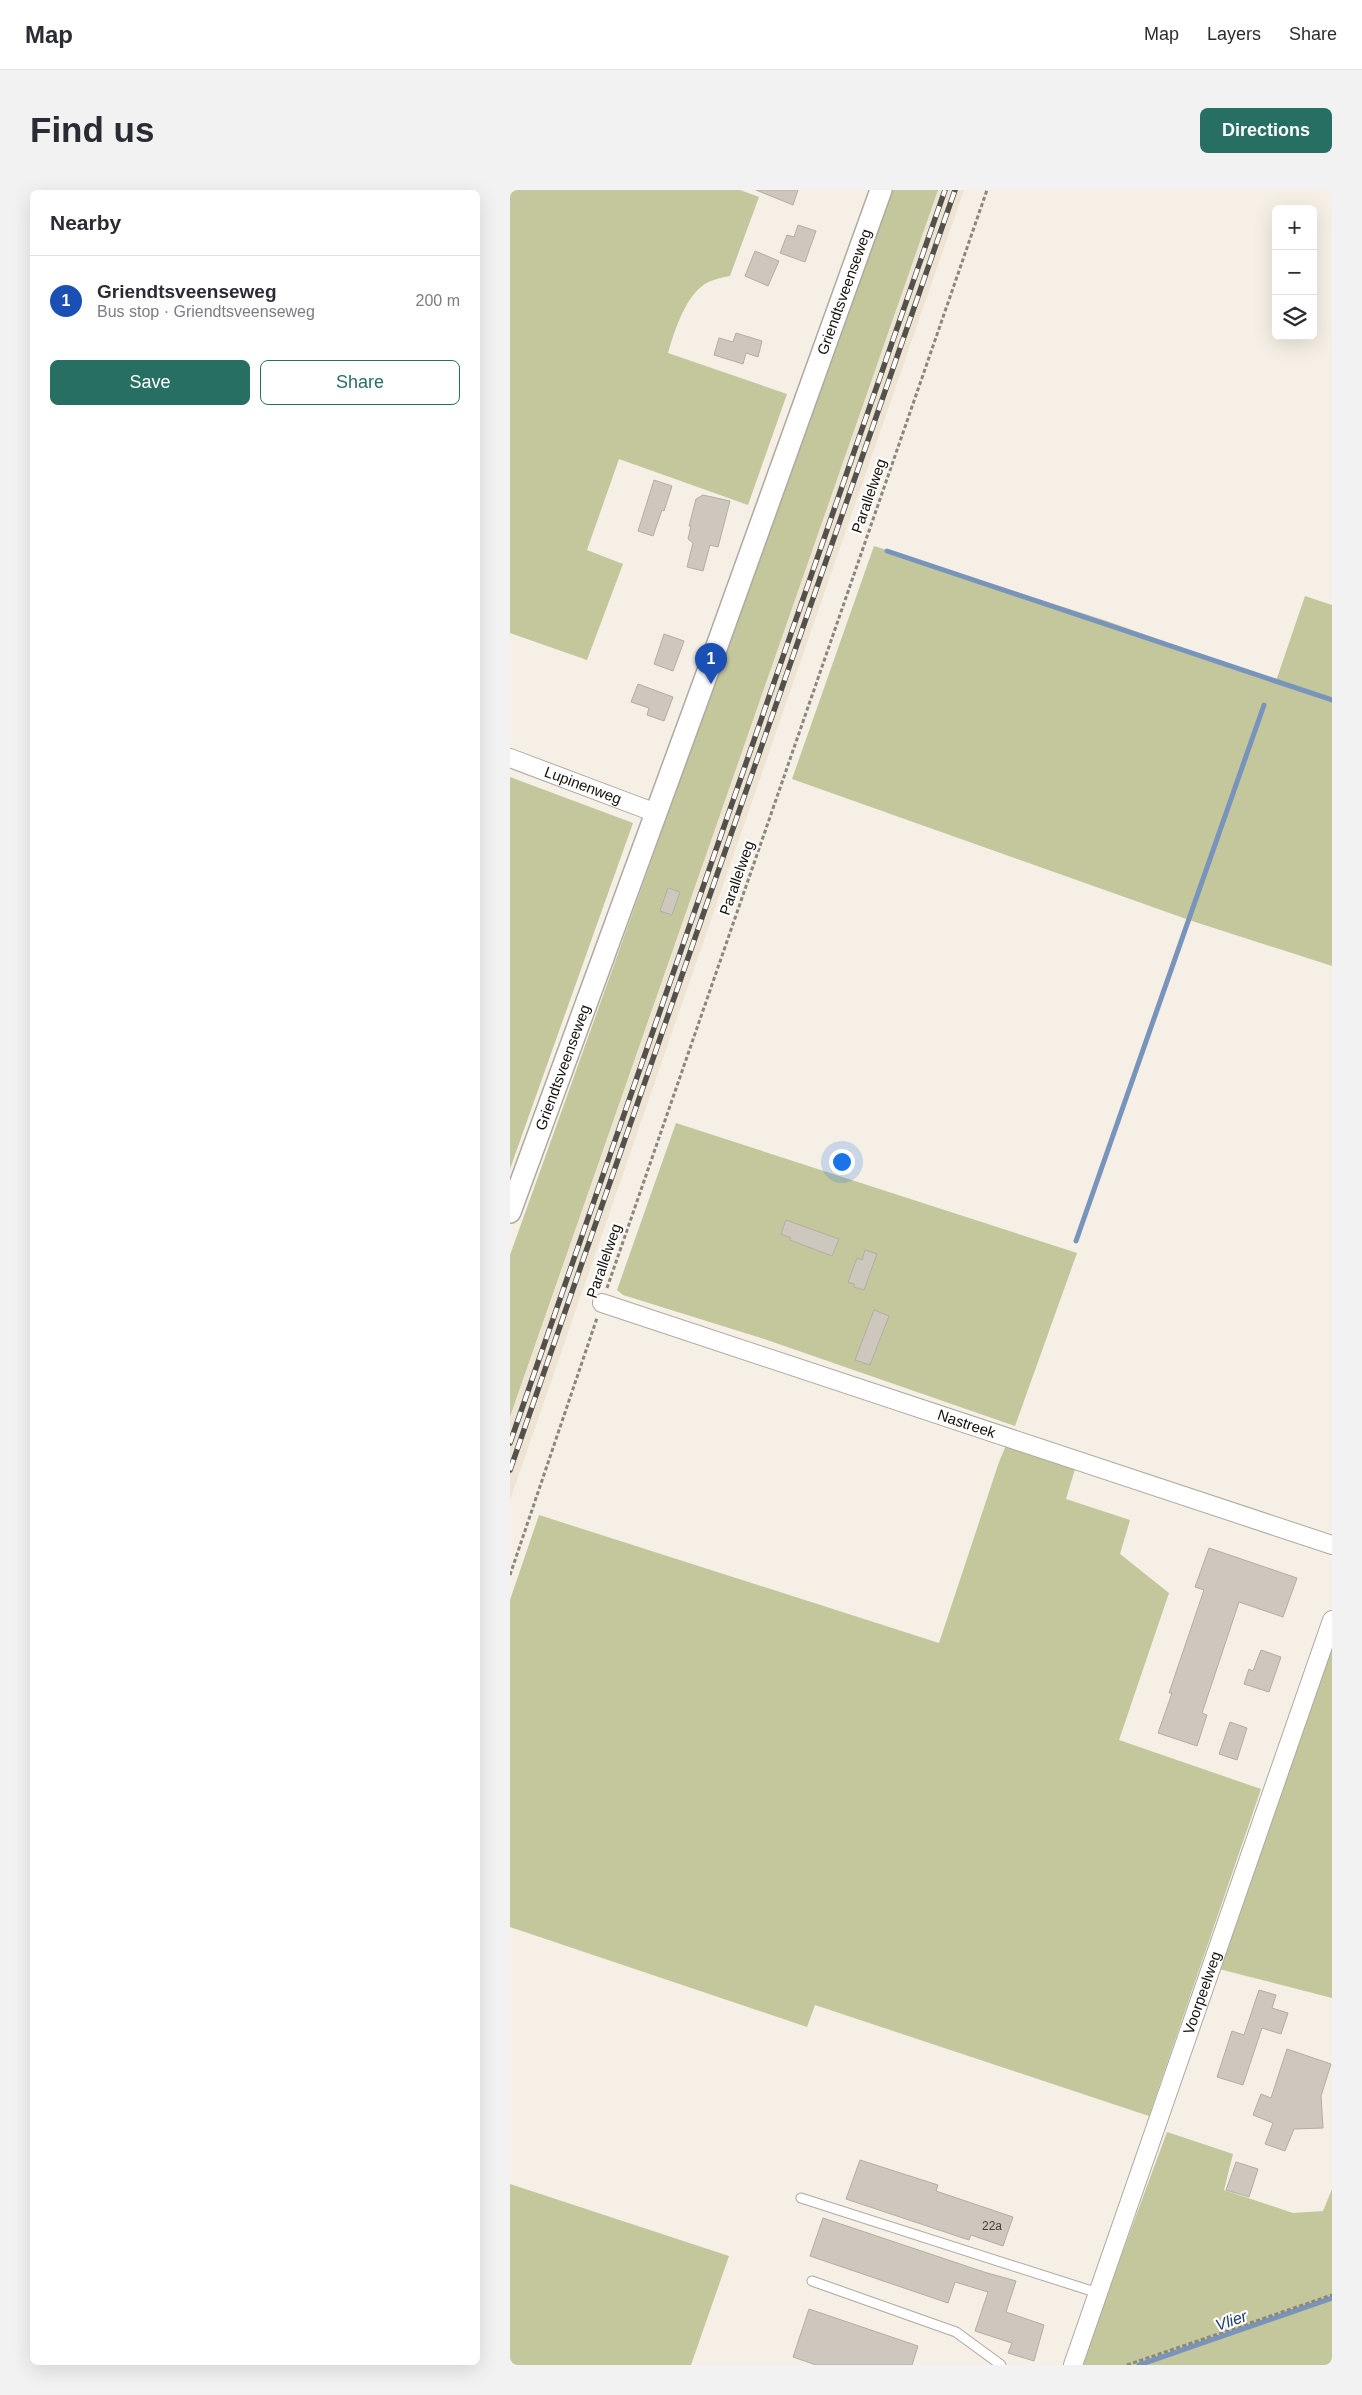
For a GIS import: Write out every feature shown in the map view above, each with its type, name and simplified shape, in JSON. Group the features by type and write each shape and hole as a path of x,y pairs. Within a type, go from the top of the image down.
{"street":[{"name":"Griendtsveenseweg","path":"510,1212 881,190"},
{"name":"Lupinenweg","path":"510,758 656,814"},
{"name":"Nastreek","path":"602,1303 1332,1544"},
{"name":"Voorpeelweg","path":"1073,2365 1332,1620"}],"lane":[{"path":"801,2198 1098,2293"},
{"path":"812,2281 956,2332 1001,2365"}],"path":[{"name":"Parallelweg","path":"510,1575 602,1303 987,190"},
{"path":"1127,2365 1332,2295"}],"shaded area":[{"path":"938,190 964,190 510,1500 510,1418"}],"green space":[{"path":"510,190 740,190 759,197 730,276 708,283 695,293 680,317 668,353 787,394 748,505 619,459 587,550 623,564 587,660 510,633"},
{"path":"889,190 938,190 510,1417 510,1255 682,775 688,748"},
{"path":"874,546 1107,621 1276,681 1305,596 1332,605 1332,966 1192,921 792,779"},
{"path":"510,777 633,823 510,1169"},
{"path":"676,1123 1077,1253 1015,1426 761,1338 623,1295 617,1290"},
{"path":"1007,1443 1076,1466 1066,1499 1130,1520 1120,1554 1169,1593 1119,1740 1261,1789 1149,2116 815,2005 807,2027 510,1927 510,1600 539,1515 939,1643"},
{"path":"1332,1642 1332,1998 1219,1969"},
{"path":"1167,2132 1233,2154 1224,2190 1293,2213 1323,2211 1332,2189 1332,2365 1081,2365"},
{"path":"510,2184 729,2256 691,2365 510,2365"}],"building":[{"path":"756,190 798,190 793,205"},
{"path":"798,225 816,231 805,262 780,253 787,235 794,237"},
{"path":"755,251 779,261 768,286 745,276"},
{"path":"736,333 762,341 758,357 746,353 743,364 714,355 719,338 733,342"},
{"path":"654,480 672,486 653,536 638,531"},
{"path":"703,495 730,501 718,547 710,545 703,571 687,567 693,543 688,539 691,526 689,526 696,499"},
{"path":"664,634 684,641 673,671 654,664"},
{"path":"638,684 673,697 664,721 647,715 649,708 631,702"},
{"path":"668,888 680,892 672,915 660,911"},
{"path":"786,1220 839,1239 832,1256 790,1240 791,1238 781,1234"},
{"path":"865,1250 877,1254 864,1290 854,1287 854,1284 848,1282 857,1258 862,1260"},
{"path":"874,1310 889,1316 870,1365 855,1360"},
{"path":"1209,1548 1297,1578 1283,1617 1239,1602 1202,1713 1207,1715 1197,1746 1158,1733 1172,1693 1169,1693 1204,1590 1195,1587"},
{"path":"1261,1650 1281,1657 1269,1692 1244,1684 1249,1669 1253,1671"},
{"path":"1230,1722 1247,1728 1237,1760 1219,1754"},
{"path":"1259,1990 1276,1995 1272,2008 1288,2013 1281,2034 1262,2028 1243,2085 1217,2077 1232,2031 1244,2035"},
{"path":"1287,2049 1331,2064 1321,2096 1323,2128 1294,2129 1285,2151 1265,2144 1273,2123 1253,2115 1261,2094 1271,2098"},
{"path":"860,2160 938,2185 936,2191 1013,2217 1003,2246 971,2235 969,2240 846,2199"},
{"path":"1236,2162 1258,2169 1249,2197 1226,2190"},
{"path":"823,2218 1016,2281 1006,2312 1044,2325 1034,2361 1008,2353 1012,2343 975,2331 988,2292 955,2282 948,2303 810,2256"},
{"path":"809,2309 918,2346 912,2365 816,2365 793,2357"}],"waterway":[{"path":"887,551 1332,700"},
{"path":"1076,1241 1264,705"},
{"name":"Vlier","path":"1139,2365 1332,2298"}],"railway":[{"path":"510,1443 945,190"},
{"path":"510,1470 955,190"}],"place":[{"name":"Griendtsveenseweg","path":"711,684"}]}
